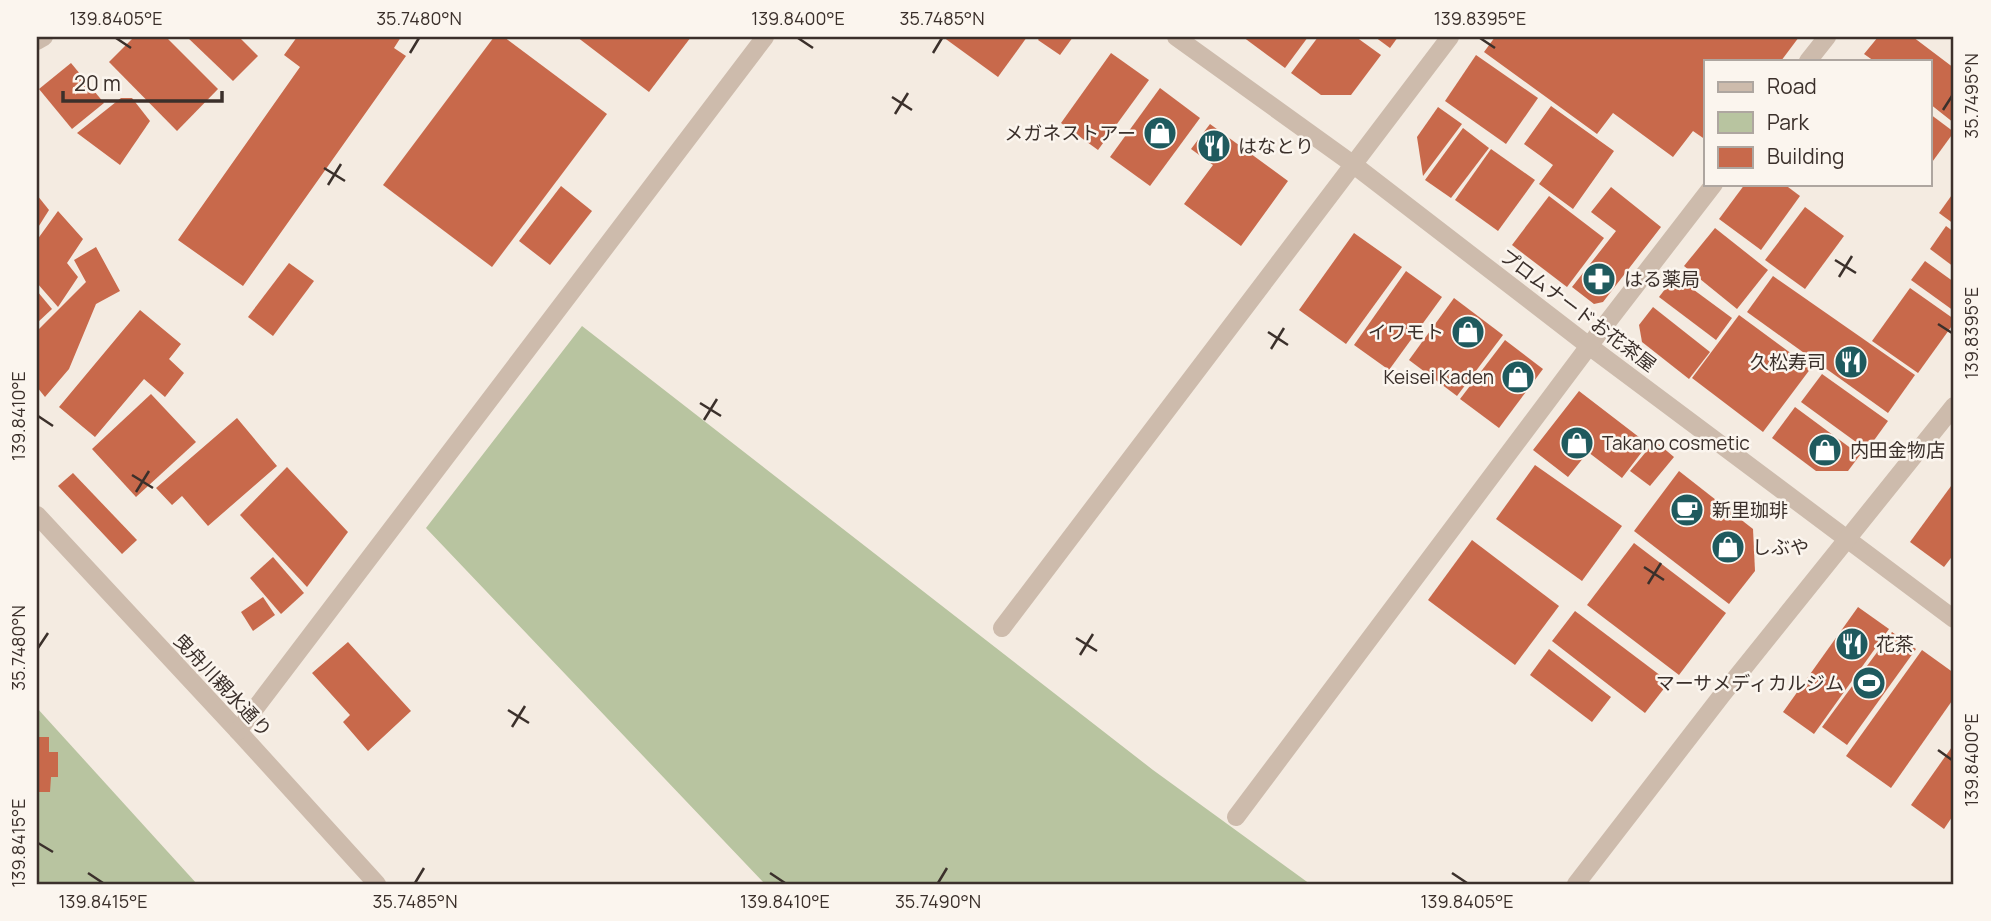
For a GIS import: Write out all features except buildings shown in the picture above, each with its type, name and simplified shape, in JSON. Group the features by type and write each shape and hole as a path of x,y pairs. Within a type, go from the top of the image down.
{"street":[{"path":"37,41 44,37"},
{"path":"238,731 765,37"},
{"name":"プロムナードお花茶屋","path":"1176,37 1353,166 1954,619"},
{"path":"1002,628 1450,37"},
{"path":"1809,60 1827,37"},
{"path":"1236,817 1589,346 1712,186"},
{"path":"1576,884 1722,695 1954,406"},
{"name":"曳舟川親水通り","path":"37,515 377,884"}],"green space":[{"path":"582,326 1153,770 1310,884 765,884 426,528"},
{"path":"37,708 197,884 37,884"}],"place":[{"name":"メガネストアー","path":"1160,133"},
{"name":"はなとり","path":"1214,146"},
{"name":"はる薬局","path":"1599,279"},
{"name":"イワモト","path":"1468,332"},
{"name":"久松寿司","path":"1851,362"},
{"name":"Keisei Kaden","path":"1518,377"},
{"name":"Takano cosmetic","path":"1577,443"},
{"name":"内田金物店","path":"1825,450"},
{"name":"新里珈琲","path":"1687,510"},
{"name":"しぶや","path":"1728,547"},
{"name":"花茶","path":"1852,644"},
{"name":"マーサメディカルジム","path":"1869,683"}]}
